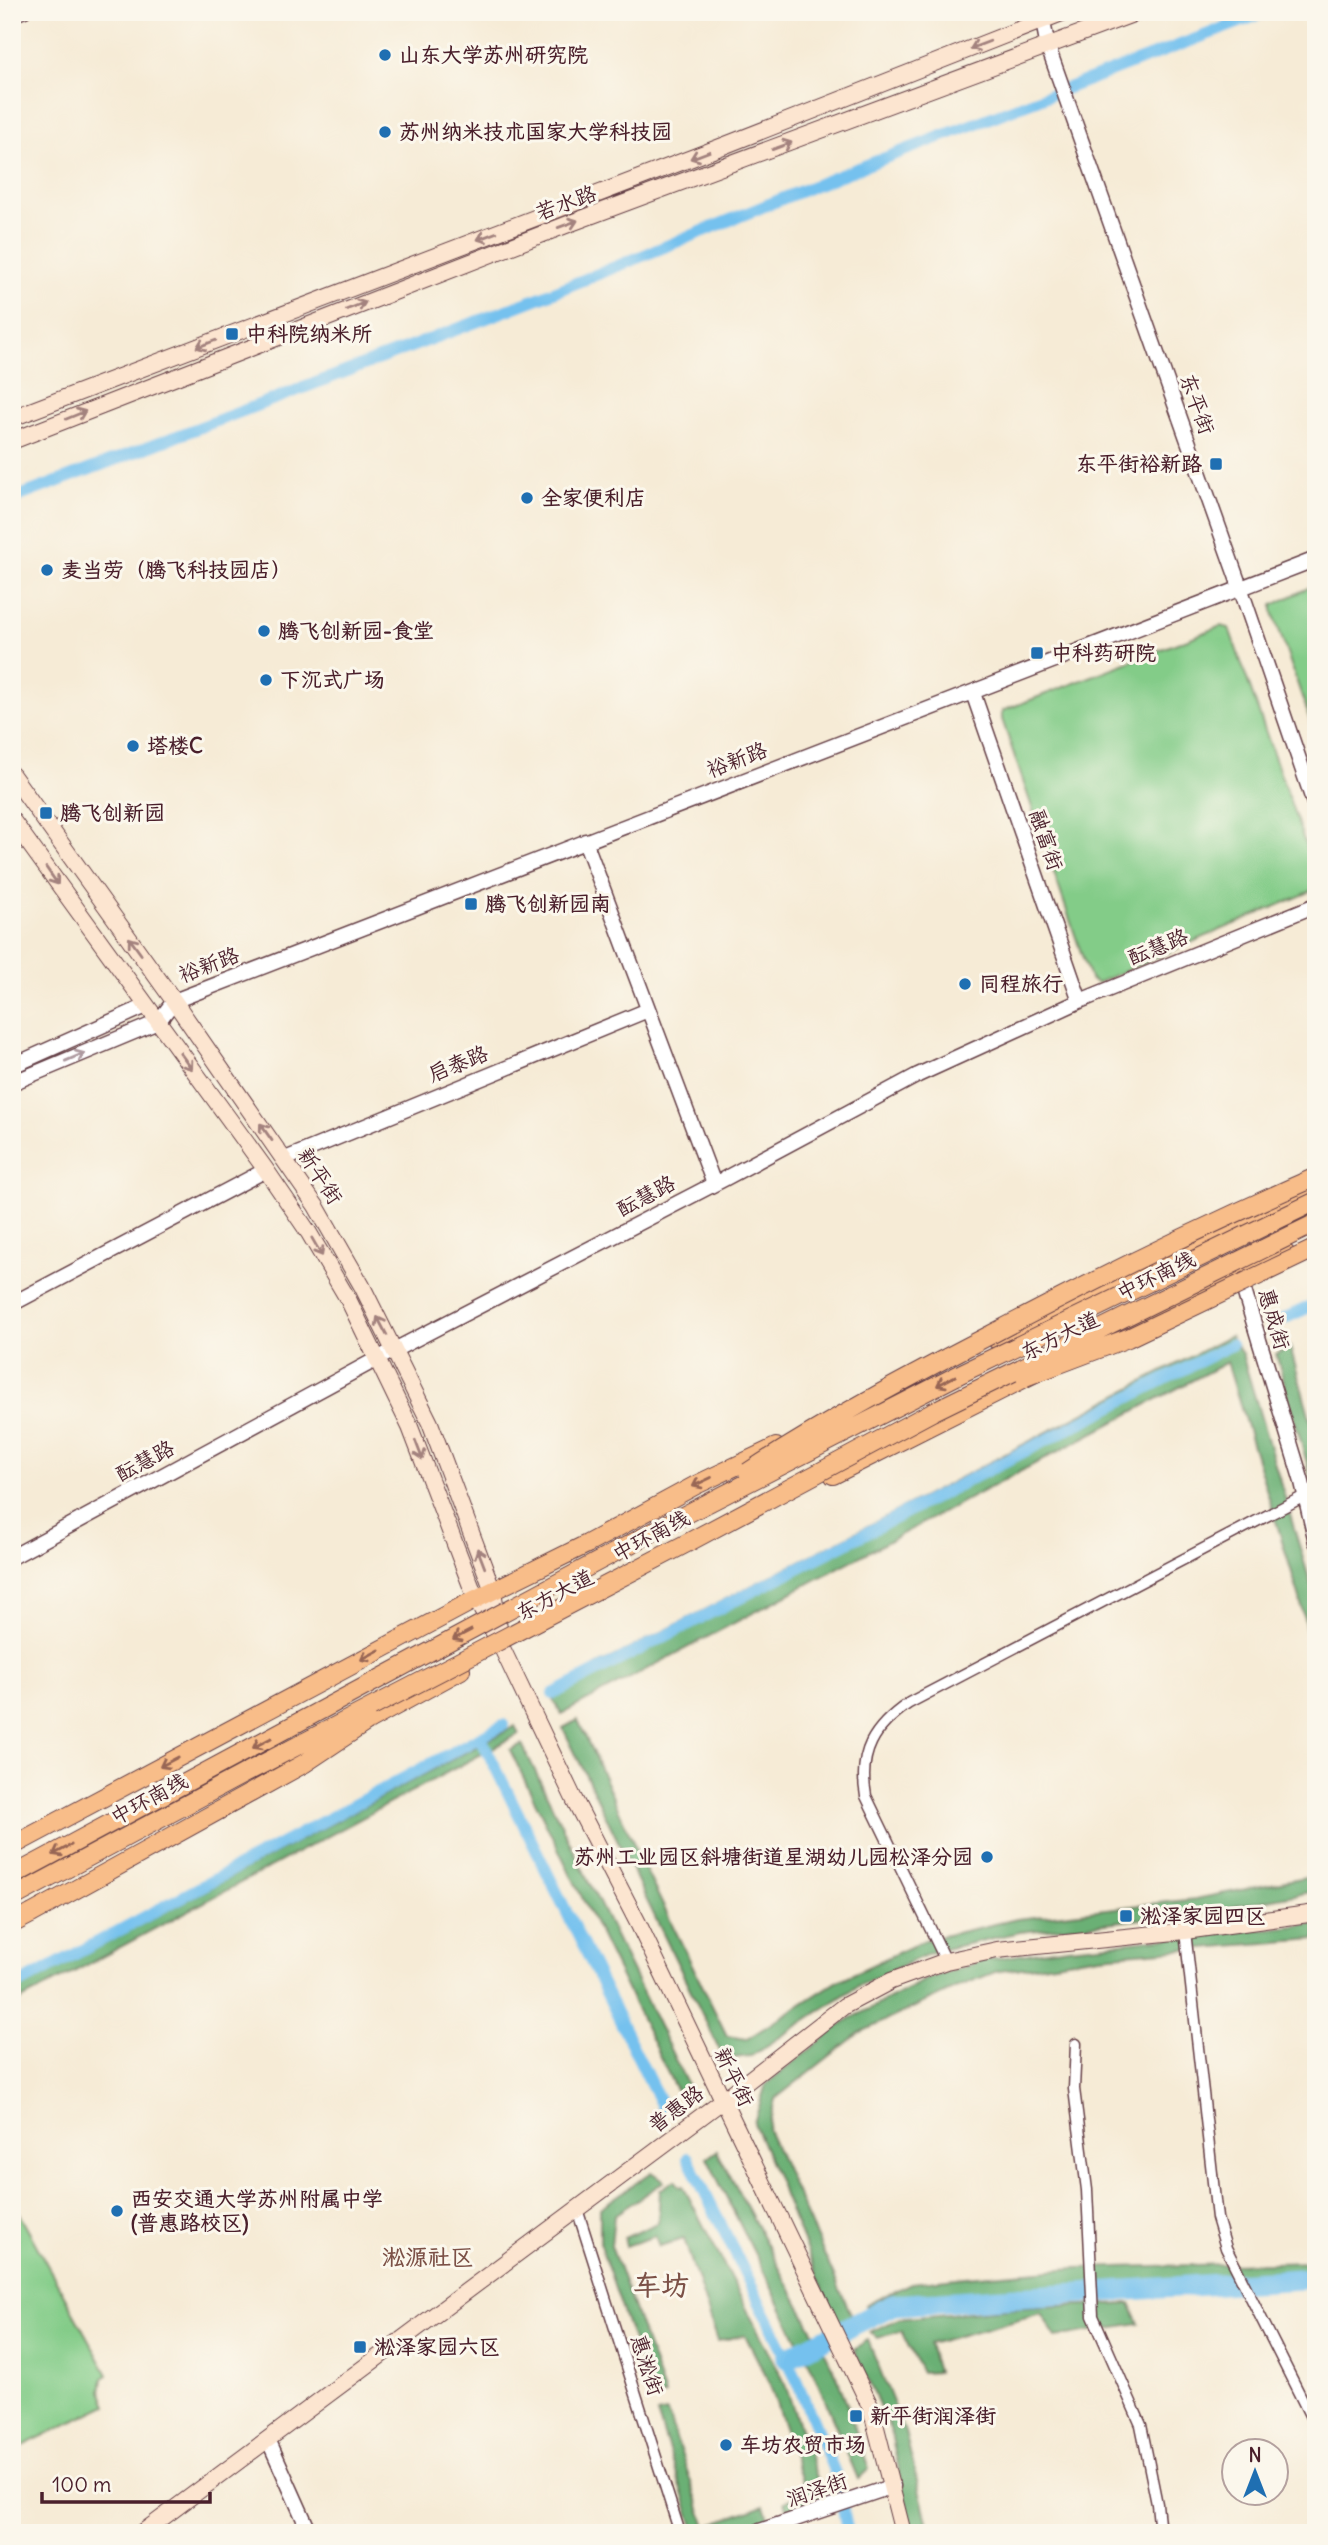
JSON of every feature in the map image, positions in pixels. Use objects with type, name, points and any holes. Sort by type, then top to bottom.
[{"type":"main road","name":"若水路","points":[[12,418],[723,146],[1042,16],[1064,12]]},
{"type":"main road","name":"若水路","points":[[12,441],[571,223],[1138,12]]},
{"type":"main road","name":"新平街","points":[[12,775],[174,1001],[316,1206],[395,1351],[430,1423],[494,1591],[502,1648]]},
{"type":"main road","name":"新平街","points":[[12,820],[266,1170],[309,1233],[349,1301],[410,1427],[476,1599],[639,1925],[871,2408],[904,2533]]},
{"type":"main road","name":"裕新路","points":[[146,1006],[174,1001]]},
{"type":"main road","points":[[677,1519],[813,1430],[970,1345],[1228,1216],[1316,1177]]},
{"type":"main road","name":"东方大道","points":[[12,1846],[696,1485],[1223,1230],[1316,1188]]},
{"type":"main road","name":"中环南线","points":[[12,1876],[677,1519],[964,1372],[1316,1201]]},
{"type":"main road","name":"中环南线","points":[[12,1898],[932,1412],[1316,1223]]},
{"type":"main road","name":"东方大道","points":[[12,1914],[502,1648],[914,1432],[1316,1240]]},
{"type":"main road","points":[[932,1412],[1128,1338],[1316,1248]]},
{"type":"main road","points":[[12,1924],[305,1763],[436,1676]]},
{"type":"main road","name":"普惠路","points":[[142,2533],[722,2101],[845,2006],[891,1981],[946,1962],[997,1950],[1185,1931],[1316,1913]]},
{"type":"street","points":[[12,17],[25,12]]},
{"type":"street","name":"东平街","points":[[1042,16],[1048,47],[1316,809]]},
{"type":"street","name":"裕新路","points":[[158,1023],[174,1001],[1316,559]]},
{"type":"street","name":"融富街","points":[[973,693],[1080,1001]]},
{"type":"street","points":[[585,841],[714,1184]]},
{"type":"street","name":"酝慧路","points":[[12,1557],[377,1359],[918,1075],[1080,1001],[1316,905]]},
{"type":"street","name":"裕新路","points":[[12,1066],[146,1006]]},
{"type":"street","name":"启泰路","points":[[285,1159],[648,1010]]},
{"type":"street","points":[[12,1083],[158,1023]]},
{"type":"street","points":[[12,1304],[266,1170]]},
{"type":"street","name":"惠成街","points":[[1223,1230],[1310,1493],[1316,1542]]},
{"type":"street","points":[[946,1962],[866,1796],[863,1769],[877,1730],[909,1703],[1310,1493]]},
{"type":"street","points":[[1185,1931],[1217,2218],[1226,2248],[1316,2427]]},
{"type":"street","points":[[1076,2044],[1074,2090],[1087,2190],[1093,2316],[1141,2425],[1160,2533]]},
{"type":"street","name":"惠淞街","points":[[577,2209],[680,2533]]},
{"type":"street","points":[[268,2439],[310,2533]]},
{"type":"street","name":"润泽街","points":[[754,2533],[893,2486]]},
{"type":"green space","points":[[1316,584],[1316,738],[1273,612],[1273,605]]},
{"type":"green space","points":[[1221,626],[1229,628],[1316,875],[1314,890],[1097,983],[1090,979],[1002,719],[1002,711]]},
{"type":"green space","points":[[1230,1336],[1242,1354],[1314,1595],[1316,1678],[1300,1599],[1227,1362],[562,1714],[551,1697],[596,1666]]},
{"type":"green space","points":[[1290,1347],[1316,1439],[1316,1495],[1276,1354]]},
{"type":"green space","points":[[578,1720],[648,1875],[727,2036],[747,2039],[836,1982],[925,1940],[1017,1919],[1195,1899],[1316,1875],[1316,1891],[1199,1913],[1020,1932],[932,1952],[858,1986],[751,2056],[724,2059],[563,1728]]},
{"type":"green space","points":[[515,1726],[519,1734],[12,2005],[12,1993]]},
{"type":"green space","points":[[522,1744],[688,2086],[679,2096],[510,1750]]},
{"type":"green space","points":[[1316,1924],[1316,1939],[1100,1956],[995,1972],[859,2033],[775,2099],[768,2130],[856,2325],[844,2331],[824,2292],[754,2123],[766,2084],[846,2021],[925,1980],[985,1960],[1068,1948]]},
{"type":"green space","points":[[717,2151],[837,2376],[869,2469],[858,2479],[812,2369],[707,2158]]},
{"type":"green space","points":[[652,2172],[665,2181],[614,2215],[611,2246],[665,2395],[653,2399],[600,2245],[600,2208]]},
{"type":"green space","points":[[675,2180],[680,2187],[683,2186],[783,2379],[824,2498],[788,2514],[784,2502],[806,2493],[769,2382],[745,2335],[718,2341],[684,2239],[659,2246],[655,2236],[626,2246],[624,2238],[658,2223],[660,2190]]},
{"type":"green space","points":[[12,2201],[108,2375],[103,2378],[101,2391],[107,2405],[12,2451]]},
{"type":"green space","points":[[1316,2262],[1316,2275],[906,2303],[874,2317],[866,2305],[911,2283],[966,2277],[1075,2268]]},
{"type":"green space","points":[[1130,2303],[1139,2323],[1056,2337],[1041,2313],[929,2344],[937,2372],[922,2373],[901,2331],[878,2338],[870,2332],[898,2319],[1013,2308]]},
{"type":"green space","points":[[868,2340],[905,2432],[930,2533],[913,2533],[890,2429],[854,2349]]},
{"type":"green space","points":[[667,2412],[706,2526],[764,2505],[769,2520],[726,2533],[696,2533],[657,2414]]},
{"type":"waterway","points":[[12,499],[544,296],[838,176],[1266,12]]},
{"type":"waterway","points":[[1283,1319],[1316,1304]]},
{"type":"waterway","points":[[553,1694],[1231,1345]]},
{"type":"waterway","points":[[12,1988],[503,1725]]},
{"type":"waterway","points":[[481,1738],[663,2108]]},
{"type":"waterway","points":[[688,2158],[787,2358],[835,2473],[848,2533]]},
{"type":"waterway","points":[[787,2358],[893,2305],[1316,2278]]},
{"type":"place","name":"山东大学苏州研究院","points":[[385,55]]},
{"type":"place","name":"苏州纳米技术国家大学科技园","points":[[385,132]]},
{"type":"place","name":"中科院纳米所","points":[[232,334]]},
{"type":"place","name":"东平街裕新路","points":[[1216,464]]},
{"type":"place","name":"全家便利店","points":[[527,498]]},
{"type":"place","name":"麦当劳（腾飞科技园店）","points":[[47,570]]},
{"type":"place","name":"腾飞创新园-食堂","points":[[264,631]]},
{"type":"place","name":"中科药研院","points":[[1037,653]]},
{"type":"place","name":"下沉式广场","points":[[266,680]]},
{"type":"place","name":"塔楼C","points":[[133,746]]},
{"type":"place","name":"腾飞创新园","points":[[46,813]]},
{"type":"place","name":"腾飞创新园南","points":[[471,904]]},
{"type":"place","name":"同程旅行","points":[[965,984]]},
{"type":"place","name":"苏州工业园区斜塘街道星湖幼儿园松泽分园","points":[[987,1857]]},
{"type":"place","name":"淞泽家园四区","points":[[1126,1916]]},
{"type":"place","name":"西安交通大学苏州附属中学 (普惠路校区)","points":[[117,2211]]},
{"type":"place","name":"淞泽家园六区","points":[[360,2347]]},
{"type":"place","name":"新平街润泽街","points":[[856,2416]]},
{"type":"place","name":"车坊农贸市场","points":[[726,2445]]},
{"type":"district","name":"淞源社区","points":[[428,2257]]},
{"type":"district","name":"车坊","points":[[661,2285]]}]
